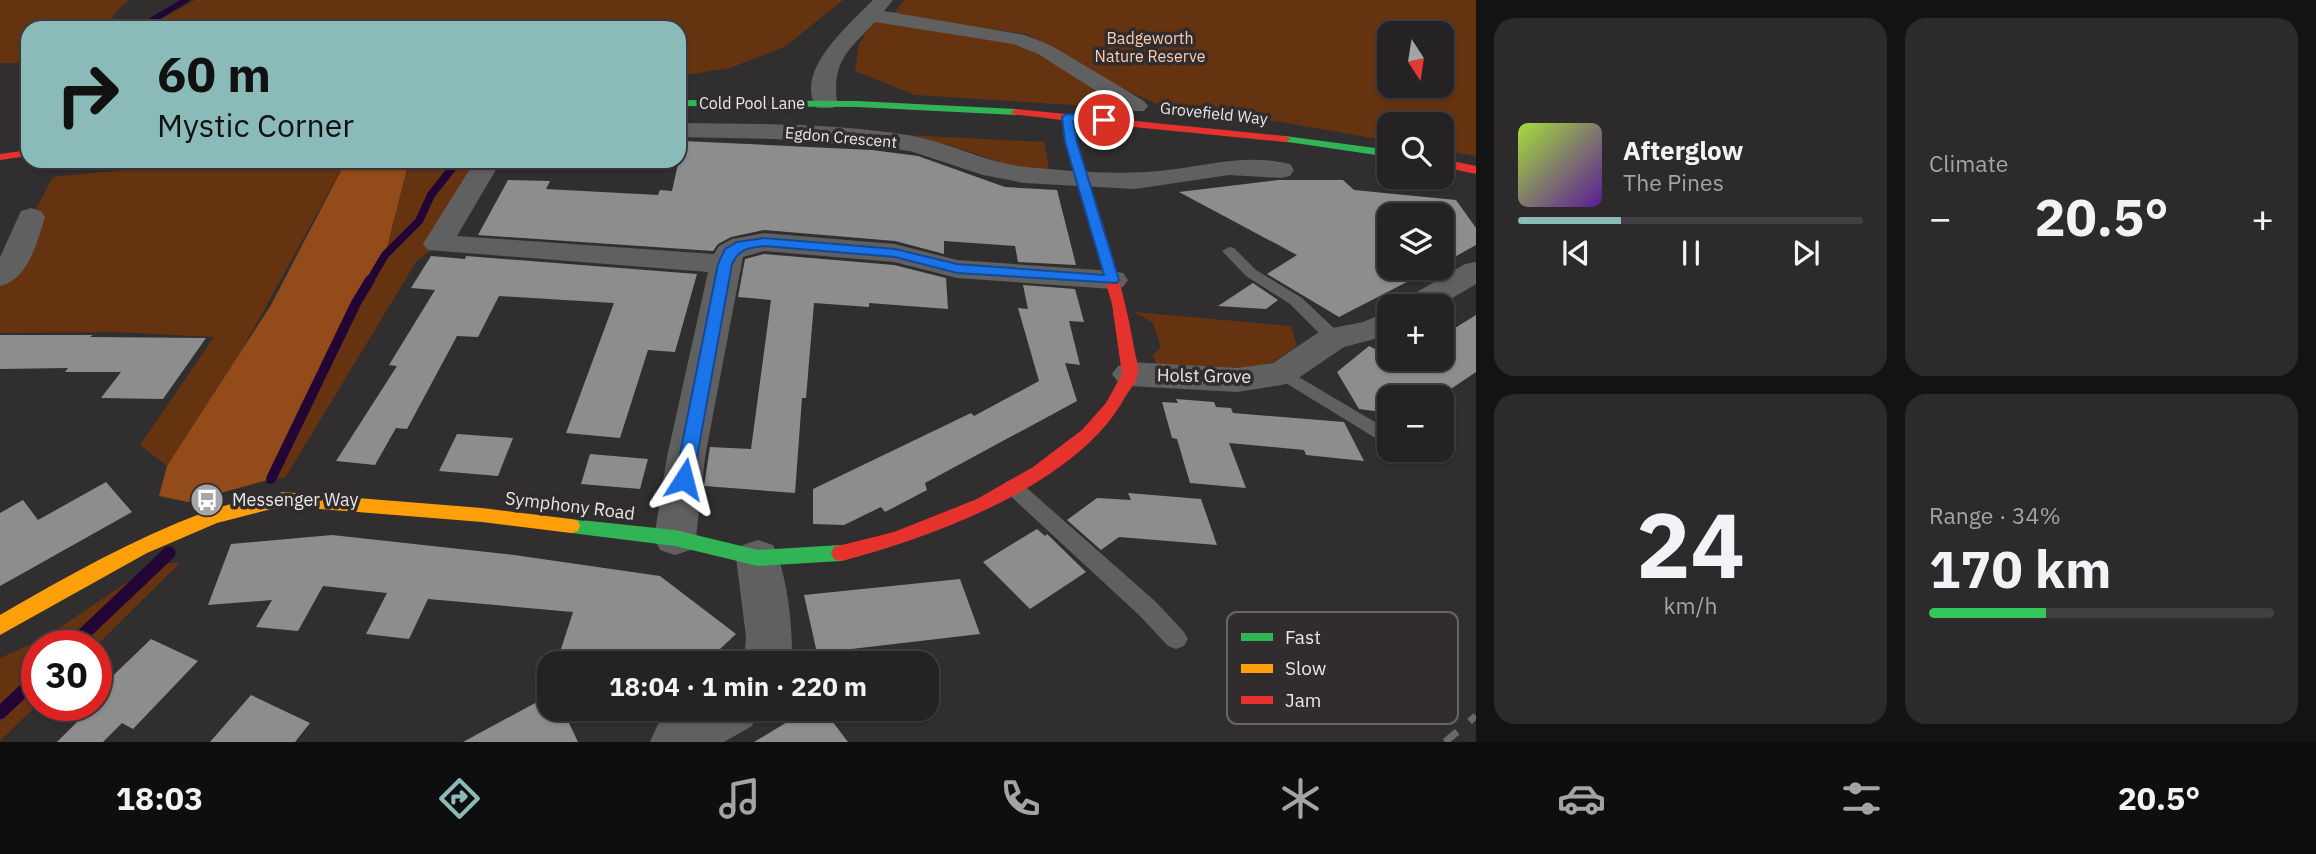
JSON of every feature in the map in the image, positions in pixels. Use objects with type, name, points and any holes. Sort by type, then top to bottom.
[{"type":"street","name":"Cold Pool Lane","points":[[686,103],[825,103],[823,81],[831,57],[877,8]]},
{"type":"street","points":[[877,8],[1018,39],[1045,50],[1136,106]]},
{"type":"street","name":"Grovefield Way","points":[[825,103],[1067,117],[1276,137],[1377,152]]},
{"type":"street","points":[[1067,117],[1071,142],[1112,280],[1124,331],[1130,374]]},
{"type":"street","name":"Egdon Crescent","points":[[686,130],[774,132],[885,140],[914,144],[1007,173],[1149,180],[1229,167],[1281,170]]},
{"type":"street","points":[[0,157],[21,154]]},
{"type":"street","points":[[1454,165],[1476,170]]},
{"type":"street","points":[[484,168],[438,244],[725,264]]},
{"type":"street","points":[[0,277],[18,255],[31,217]]},
{"type":"street","points":[[675,538],[686,457],[725,264],[730,252],[742,245],[764,242],[895,253],[957,269],[1112,280]]},
{"type":"street","points":[[1437,294],[1476,271]]},
{"type":"street","name":"Holst Grove","points":[[1130,374],[1237,380],[1282,373],[1334,338],[1377,328]]},
{"type":"street","name":"Symphony Road","points":[[0,626],[91,572],[140,547],[213,517],[283,499],[482,515],[675,538],[758,558],[852,552],[939,523],[1013,487],[1065,453],[1088,434],[1112,407],[1130,374]]},
{"type":"street","points":[[758,558],[769,637],[768,651]]},
{"type":"street","points":[[676,742],[713,721]]},
{"type":"lane","points":[[1229,251],[1251,272],[1296,301],[1334,338]]},
{"type":"lane","points":[[1282,373],[1377,432]]},
{"type":"lane","points":[[1013,487],[1148,609],[1176,639]]},
{"type":"green space","points":[[0,0],[130,0],[109,21],[21,21],[21,63],[0,63]]},
{"type":"green space","points":[[195,0],[843,0],[786,46],[730,68],[686,75],[686,21],[158,21]]},
{"type":"green space","name":"Badgeworth Nature Reserve","points":[[904,0],[1476,0],[1476,156],[1454,152],[1454,112],[1377,112],[1377,139],[1268,120],[1177,113],[1119,87],[1027,34],[892,16]]},
{"type":"green space","points":[[877,18],[991,36],[1031,51],[1082,79],[1115,98],[1120,108],[915,95],[855,71],[859,43]]},
{"type":"green space","points":[[906,135],[1044,142],[1049,169],[1039,171],[1000,166],[998,161],[949,145],[907,138]]},
{"type":"green space","points":[[142,168],[342,168],[222,386],[167,466],[140,445],[214,337],[113,332],[0,333],[0,277],[53,177]]},
{"type":"green space","points":[[407,168],[484,168],[438,244],[416,262],[285,478],[271,479],[350,316],[385,255]]},
{"type":"green space","points":[[1134,312],[1291,326],[1297,346],[1273,362],[1248,369],[1157,367],[1153,355],[1161,347],[1153,323]]},
{"type":"green space","points":[[156,563],[180,563],[112,630],[56,630]]},
{"type":"green space","points":[[21,648],[21,721],[0,741],[0,658]]},
{"type":"shaded area","points":[[342,168],[407,168],[385,255],[356,303],[271,479],[188,502],[159,496],[167,466],[271,305]]},
{"type":"building","points":[[686,141],[872,150],[918,156],[1005,187],[1057,190],[1076,265],[1018,262],[1015,246],[944,241],[944,254],[895,241],[764,230],[731,237],[718,244],[713,251],[478,235],[508,180],[550,181],[546,189],[658,195],[660,190],[672,191],[677,168],[686,168]]},
{"type":"building","points":[[1278,180],[1343,180],[1354,190],[1456,200],[1476,228],[1476,245],[1454,257],[1454,203],[1377,203],[1377,280],[1411,280],[1384,294],[1377,294],[1377,297],[1339,317],[1267,274],[1297,255],[1179,192]]},
{"type":"building","points":[[764,254],[894,265],[946,278],[948,309],[869,303],[869,307],[814,303],[806,398],[802,398],[795,493],[704,486],[710,447],[751,449],[771,300],[738,297],[745,259]]},
{"type":"building","points":[[431,256],[465,259],[466,256],[697,274],[675,352],[648,350],[620,438],[566,433],[614,303],[499,296],[478,337],[457,336],[407,429],[396,428],[375,465],[336,461],[397,366],[389,365],[435,290],[411,288]]},
{"type":"building","points":[[1253,283],[1278,300],[1266,309],[1218,306]]},
{"type":"building","points":[[1023,285],[1075,289],[1084,322],[1069,321],[1080,365],[1065,363],[1077,401],[925,483],[927,490],[885,512],[881,507],[844,525],[813,524],[813,489],[971,413],[974,416],[1039,381],[1018,308],[1028,309]]},
{"type":"building","points":[[1476,315],[1476,372],[1454,387],[1377,385],[1377,411],[1359,409],[1337,372],[1369,346],[1377,350],[1377,371],[1454,371],[1454,329]]},
{"type":"building","points":[[0,335],[206,338],[163,399],[101,398],[121,372],[65,372],[68,368],[0,369]]},
{"type":"building","points":[[1176,399],[1214,402],[1216,407],[1231,408],[1233,413],[1344,422],[1364,461],[1306,455],[1304,450],[1229,443],[1246,488],[1190,483],[1177,439],[1172,438],[1162,402],[1178,403]]},
{"type":"building","points":[[457,434],[513,438],[498,476],[439,471]]},
{"type":"building","points":[[590,454],[648,459],[640,489],[581,484]]},
{"type":"building","points":[[106,482],[132,512],[0,586],[0,513],[23,500],[38,520]]},
{"type":"building","points":[[1128,493],[1201,499],[1217,545],[1119,537],[1101,550],[1067,520],[1097,498],[1131,500]]},
{"type":"building","points":[[1037,529],[1045,536],[1047,534],[1086,572],[1030,609],[983,562]]},
{"type":"building","points":[[332,535],[514,555],[660,576],[736,634],[718,651],[560,651],[573,612],[428,599],[409,639],[366,634],[387,593],[323,586],[298,631],[256,627],[272,600],[208,605],[231,544]]},
{"type":"building","points":[[960,579],[980,634],[817,651],[804,595]]},
{"type":"building","points":[[151,639],[198,661],[133,729],[122,723],[103,742],[57,742],[78,721],[112,721],[112,677]]},
{"type":"building","points":[[251,695],[310,723],[295,742],[210,742]]},
{"type":"building","points":[[537,702],[537,721],[573,721],[569,723],[578,742],[463,742]]},
{"type":"building","points":[[789,721],[832,721],[848,742],[754,742]]},
{"type":"waterway","points":[[151,21],[186,0]]},
{"type":"waterway","points":[[369,282],[385,255],[419,221],[431,195],[452,168]]},
{"type":"waterway","points":[[271,479],[356,303],[370,280]]},
{"type":"waterway","points":[[88,630],[169,553]]},
{"type":"waterway","points":[[0,713],[21,693]]},
{"type":"railway","points":[[1445,742],[1476,716]]},
{"type":"traffic: fast","points":[[686,103],[857,104],[1016,112]]},
{"type":"traffic: fast","points":[[1285,139],[1377,152]]},
{"type":"traffic: fast","points":[[571,526],[675,538],[758,558],[841,553]]},
{"type":"traffic: slow","points":[[0,626],[91,572],[140,547],[213,517],[283,499],[482,515],[571,526]]},
{"type":"traffic: jam","points":[[1016,112],[1285,139]]},
{"type":"traffic: jam","points":[[841,553],[897,539],[983,504],[1039,472],[1088,434],[1112,407],[1130,374],[1119,304],[1071,142],[1067,117]]},
{"type":"traffic: jam","points":[[0,157],[21,154]]},
{"type":"traffic: jam","points":[[1454,165],[1476,170]]},
{"type":"place","name":"Messenger Way","points":[[207,500]]},
{"type":"route","points":[[684,479],[686,457],[725,264],[730,252],[742,245],[764,242],[895,253],[957,269],[1112,280],[1071,142],[1067,117],[1104,120]]}]
